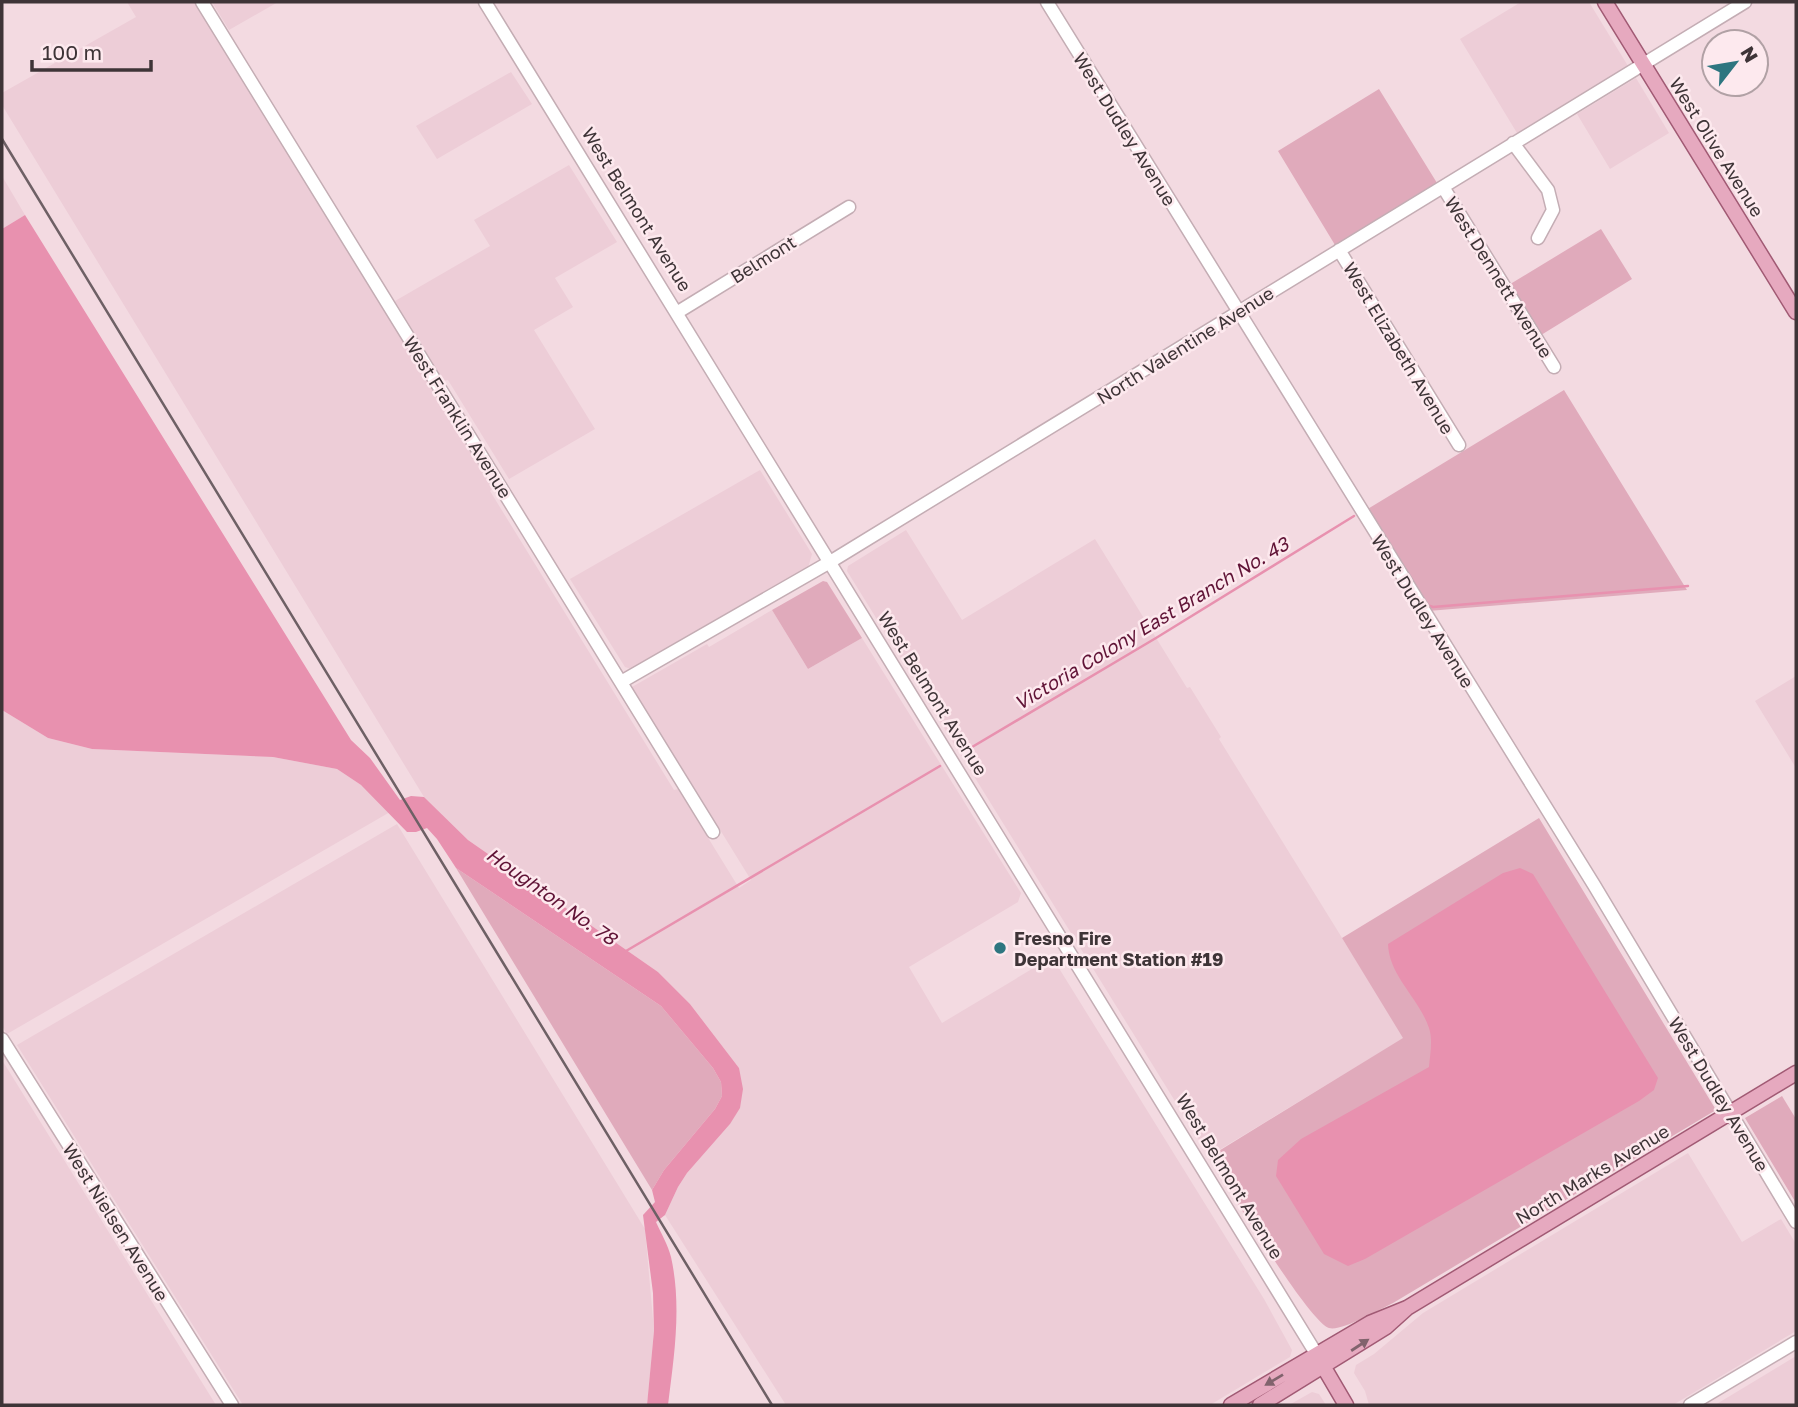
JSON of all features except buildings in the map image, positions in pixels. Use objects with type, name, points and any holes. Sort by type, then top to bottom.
[{"type":"main road","name":"West Olive Avenue","points":[[1605,2],[1796,312]]},
{"type":"main road","name":"North Marks Avenue","points":[[1260,1405],[1370,1323],[1407,1308],[1796,1073]]},
{"type":"main road","name":"North Marks Avenue","points":[[1231,1405],[1320,1361]]},
{"type":"main road","name":"West Belmont Avenue","points":[[1320,1361],[1346,1405]]},
{"type":"street","name":"West Franklin Avenue","points":[[202,2],[713,832]]},
{"type":"street","name":"West Belmont Avenue","points":[[485,2],[678,312],[1320,1361]]},
{"type":"street","name":"West Dudley Avenue","points":[[1046,2],[1594,885],[1796,1222]]},
{"type":"street","name":"North Valentine Avenue","points":[[621,682],[830,562],[1745,2]]},
{"type":"street","points":[[1513,143],[1548,190],[1553,210],[1538,237]]},
{"type":"street","name":"West Dennett Avenue","points":[[1443,187],[1554,367]]},
{"type":"street","name":"Belmont","points":[[678,312],[849,207]]},
{"type":"street","name":"West Elizabeth Avenue","points":[[1339,250],[1459,445]]},
{"type":"street","name":"West Nielsen Avenue","points":[[3,1042],[232,1405]]},
{"type":"street","points":[[1690,1405],[1796,1342]]},
{"type":"shaded area","points":[[127,2],[195,2],[493,488],[490,491],[674,790],[678,789],[739,888],[751,880],[632,687],[772,610],[808,669],[862,638],[1021,893],[1018,902],[909,967],[942,1023],[1052,957],[1264,1299],[1292,1350],[1290,1357],[1210,1405],[786,1405],[665,1215],[687,1173],[730,1124],[739,1068],[690,1004],[658,972],[468,840],[424,797],[2,105],[2,93],[136,17]]},
{"type":"shaded area","points":[[212,2],[278,2],[229,30]]},
{"type":"shaded area","points":[[1521,2],[1589,2],[1628,66],[1517,133],[1460,39]]},
{"type":"shaded area","points":[[511,72],[532,104],[437,159],[416,126]]},
{"type":"shaded area","points":[[1636,78],[1669,133],[1610,169],[1577,114]]},
{"type":"shaded area","points":[[1379,89],[1437,183],[1335,245],[1278,151]]},
{"type":"shaded area","points":[[569,165],[617,242],[555,278],[573,307],[534,330],[595,429],[509,479],[395,301],[490,246],[474,220]]},
{"type":"shaded area","points":[[2,176],[25,215],[2,229]]},
{"type":"shaded area","points":[[25,215],[351,740],[370,758],[400,800],[411,796],[424,797],[468,840],[658,972],[690,1004],[739,1068],[743,1089],[740,1108],[730,1124],[687,1173],[665,1215],[656,1222],[671,1257],[676,1294],[676,1331],[668,1405],[647,1405],[654,1331],[653,1293],[643,1215],[655,1202],[652,1190],[664,1170],[715,1109],[722,1096],[721,1082],[713,1068],[661,1006],[456,868],[427,828],[407,832],[361,785],[337,769],[273,757],[92,749],[48,738],[2,710],[2,229]]},
{"type":"shaded area","points":[[1601,229],[1632,279],[1533,340],[1502,289]]},
{"type":"shaded area","points":[[1564,390],[1687,590],[1428,611],[1366,510]]},
{"type":"shaded area","points":[[760,470],[812,554],[808,568],[672,648],[631,669],[625,667],[570,579]]},
{"type":"shaded area","points":[[906,530],[962,620],[1095,539],[1187,688],[1190,687],[1221,737],[1219,739],[1404,1038],[1209,1156],[847,571],[848,566]]},
{"type":"shaded area","points":[[823,581],[827,582],[862,638],[808,669],[772,610]]},
{"type":"shaded area","points":[[1796,676],[1796,768],[1755,701]]},
{"type":"shaded area","points":[[2,710],[48,738],[92,749],[273,757],[337,769],[361,785],[390,812],[7,1034],[2,1026]]},
{"type":"shaded area","points":[[1539,818],[1716,1110],[1393,1303],[1342,1327],[1329,1328],[1319,1320],[1286,1278],[1209,1157],[1403,1038],[1342,938]]},
{"type":"shaded area","points":[[397,824],[645,1229],[654,1331],[647,1405],[243,1405],[17,1045]]},
{"type":"shaded area","points":[[456,868],[661,1006],[713,1068],[721,1082],[722,1096],[715,1109],[664,1170],[652,1190]]},
{"type":"shaded area","points":[[1520,868],[1533,874],[1658,1078],[1654,1090],[1365,1259],[1348,1266],[1324,1254],[1276,1176],[1278,1160],[1301,1139],[1429,1067],[1429,1028],[1393,966],[1388,944],[1503,873]]},
{"type":"shaded area","points":[[2,1060],[216,1405],[2,1405]]},
{"type":"shaded area","points":[[1782,1096],[1796,1119],[1796,1203],[1745,1118]]},
{"type":"shaded area","points":[[1688,1153],[1742,1242],[1781,1219],[1796,1244],[1796,1331],[1673,1405],[1369,1405],[1365,1391],[1354,1373],[1356,1365],[1374,1354],[1423,1313]]},
{"type":"shaded area","points":[[1796,1356],[1796,1405],[1715,1405]]},
{"type":"shaded area","points":[[1312,1392],[1319,1394],[1326,1405],[1289,1405]]},
{"type":"waterway","name":"Victoria Colony East Branch No. 43","points":[[962,753],[1354,516]]},
{"type":"waterway","name":"Victoria Colony East Branch No. 43","points":[[1427,605],[1433,607],[1688,586]]},
{"type":"waterway","name":"Victoria Colony East Branch No. 43","points":[[626,951],[940,766]]},
{"type":"railway","points":[[2,139],[772,1405]]},
{"type":"place","name":"Fresno Fire Department Station #19","points":[[1000,948]]},
{"type":"water label","name":"Houghton No. 78","points":[[552,896]]}]
